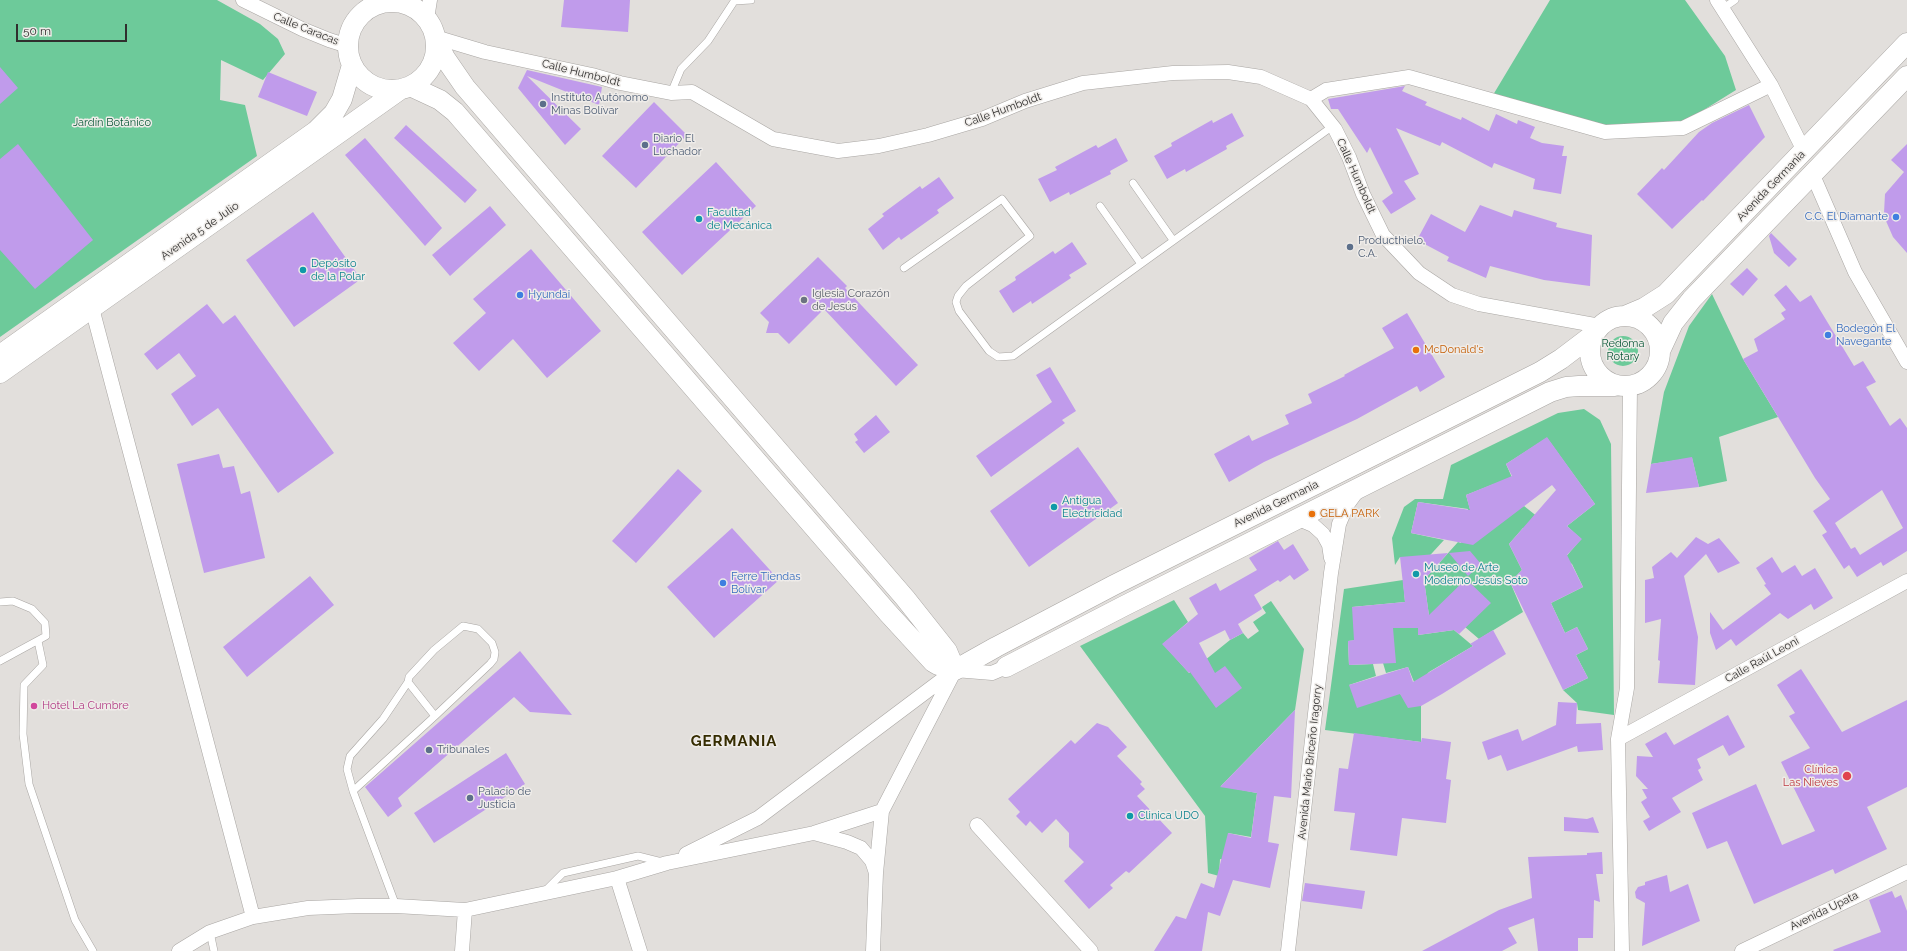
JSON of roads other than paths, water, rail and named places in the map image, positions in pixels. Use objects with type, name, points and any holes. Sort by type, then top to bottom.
[{"type":"street","name":"Calle Caracas","points":[[243,0],[309,32],[350,55]]},
{"type":"street","points":[[406,88],[422,78],[431,66],[435,57],[431,28],[430,0]]},
{"type":"street","points":[[872,951],[876,873],[882,811],[955,670],[947,650],[906,598],[465,88],[445,58],[431,28],[412,7],[398,1],[364,6],[353,26],[350,55],[357,73],[372,86],[391,90],[406,88],[432,95],[455,112],[888,613],[934,662],[938,665],[955,670],[992,673],[1006,667]]},
{"type":"street","points":[[1719,4],[1771,85],[1804,151]]},
{"type":"street","name":"Calle Humboldt","points":[[431,28],[485,52],[671,93],[692,92],[773,139],[838,152],[879,146],[928,135],[982,119],[1025,101],[1083,84],[1173,73],[1228,72],[1261,77],[1311,99],[1333,126],[1349,157],[1363,194],[1383,235],[1419,273],[1452,295],[1479,304],[1597,330]]},
{"type":"street","name":"Avenida Germania","points":[[1625,316],[1644,308],[1666,294],[1907,43]]},
{"type":"street","name":"Avenida 5 de Julio","points":[[0,355],[316,131],[334,113],[342,99],[350,55]]},
{"type":"street","name":"Avenida Germania","points":[[1660,352],[1668,331],[1682,311],[1812,173],[1907,76]]},
{"type":"street","points":[[1311,99],[1326,90],[1408,77],[1605,132],[1683,128],[1771,85]]},
{"type":"street","name":"Avenida 5 de Julio","points":[[0,373],[406,88]]},
{"type":"street","points":[[1812,173],[1855,272],[1907,362]]},
{"type":"street","points":[[92,308],[253,917]]},
{"type":"street","points":[[1625,316],[1642,321],[1650,326],[1656,334],[1660,352],[1655,369],[1650,376],[1642,382],[1623,386],[1600,376],[1590,360],[1589,351],[1597,330],[1612,319],[1625,316]]},
{"type":"street","name":"Avenida Germania","points":[[955,670],[996,646],[1114,585],[1540,372],[1561,359],[1597,330]]},
{"type":"street","points":[[1622,951],[1618,740],[1627,688],[1623,386]]},
{"type":"street","name":"Avenida Germania","points":[[1006,667],[1124,606],[1550,392],[1566,387],[1623,386]]},
{"type":"street","name":"Avenida Mario Briceño Iragorry","points":[[1288,951],[1331,572],[1339,524],[1347,504],[1359,488]]},
{"type":"street","name":"Avenida Mario Briceño Iragorry","points":[[1299,519],[1313,525],[1323,534],[1329,545],[1331,572]]},
{"type":"street","name":"Calle Raúl Leoni","points":[[1618,740],[1907,581]]},
{"type":"street","points":[[667,863],[758,818],[955,670]]},
{"type":"street","points":[[179,951],[210,932],[253,917],[308,908],[396,906],[465,910],[617,878],[667,863],[814,833],[882,811]]},
{"type":"street","points":[[977,825],[1091,951]]},
{"type":"street","points":[[814,833],[847,842],[861,848],[872,861],[876,873]]},
{"type":"street","name":"Avenida Upata","points":[[1742,951],[1907,872]]},
{"type":"street","points":[[617,878],[640,951]]},
{"type":"street","points":[[462,951],[465,910]]},
{"type":"lane","points":[[671,93],[681,69],[708,41],[734,1],[752,0]]},
{"type":"lane","points":[[1719,4],[1734,0]]},
{"type":"lane","points":[[904,268],[1002,199],[1030,236],[966,286],[958,296],[956,302],[959,311],[984,346],[993,355],[1002,358],[1013,356],[1333,126]]},
{"type":"lane","points":[[1132,183],[1173,240]]},
{"type":"lane","points":[[1100,206],[1141,264]]},
{"type":"lane","points":[[0,602],[12,601],[32,609],[46,623],[46,636],[0,661]]},
{"type":"lane","points":[[353,791],[435,716],[494,659],[495,652],[485,635],[478,629],[463,626],[434,650],[409,677],[408,682],[384,719],[350,756],[347,768],[353,791],[396,906]]},
{"type":"lane","points":[[38,641],[44,665],[24,685],[23,734],[29,784],[75,920],[93,951]]},
{"type":"lane","points":[[408,682],[435,716]]},
{"type":"lane","points":[[543,893],[563,873],[638,856],[667,863]]},
{"type":"lane","points":[[210,932],[214,951]]},
{"type":"place","name":"Instituto Autónomo Minas Bolívar","points":[[543,104]]},
{"type":"place","name":"Diario El Luchador","points":[[645,145]]},
{"type":"place","name":"C.C. El Diamante","points":[[1896,217]]},
{"type":"place","name":"Facultad de Mecánica","points":[[699,219]]},
{"type":"place","name":"Producthielo, C.A.","points":[[1350,247]]},
{"type":"place","name":"Depósito de la Polar","points":[[303,270]]},
{"type":"place","name":"Hyundai","points":[[520,295]]},
{"type":"place","name":"Iglesia Corazón de Jesús","points":[[804,300]]},
{"type":"place","name":"Bodegón El Navegante","points":[[1828,335]]},
{"type":"place","name":"McDonald's","points":[[1416,350]]},
{"type":"place","name":"Antigua Electricidad","points":[[1054,507]]},
{"type":"place","name":"GELA PARK","points":[[1312,514]]},
{"type":"place","name":"Museo de Arte Moderno Jesús Soto","points":[[1416,574]]},
{"type":"place","name":"Ferre Tiendas Bolívar","points":[[723,583]]},
{"type":"place","name":"Hotel La Cumbre","points":[[34,706]]},
{"type":"place","name":"Tribunales","points":[[429,750]]},
{"type":"place","name":"Clínica Las Nieves","points":[[1847,776]]},
{"type":"place","name":"Palacio de Justicia","points":[[470,798]]},
{"type":"place","name":"Clinica UDO","points":[[1130,816]]},
{"type":"district","name":"GERMANIA","points":[[734,741]]},
{"type":"park label","name":"Jardín Botánico","points":[[112,123]]},
{"type":"park label","name":"Redoma Rotary","points":[[1623,350]]}]
